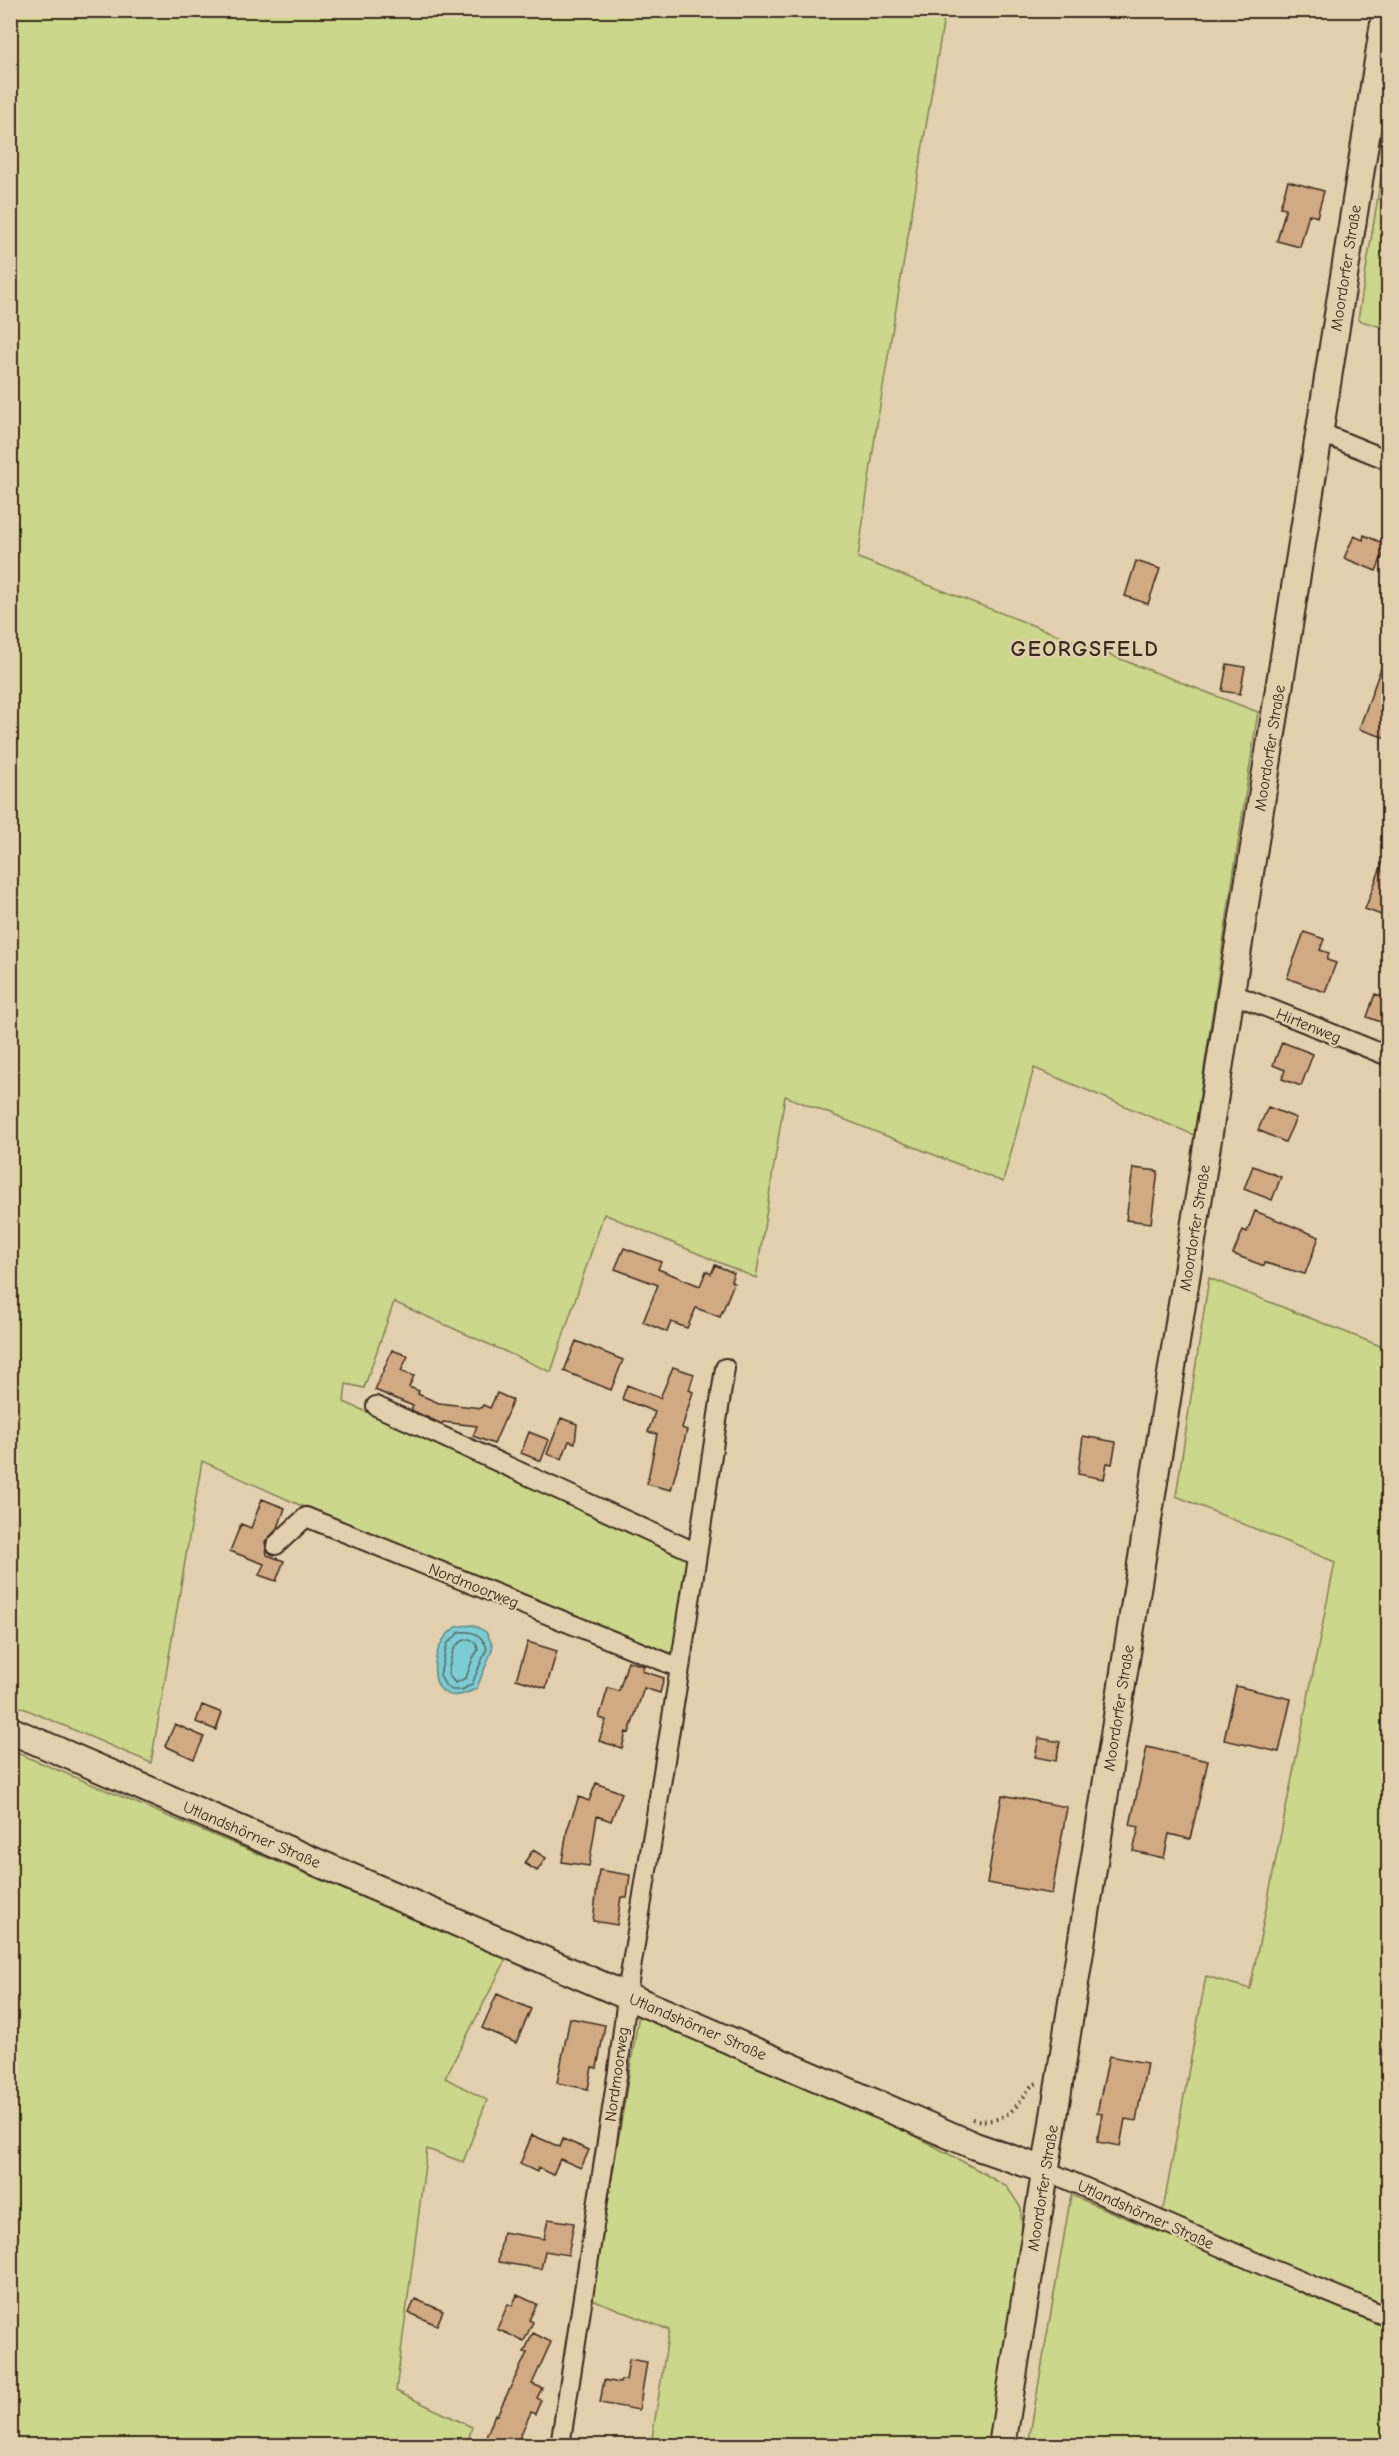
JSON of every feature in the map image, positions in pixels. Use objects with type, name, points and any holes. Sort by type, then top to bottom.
[{"type":"street","name":"Moordorfer Straße","points":[[1002,2445],[1386,10]]},
{"type":"street","points":[[1319,432],[1389,460]]},
{"type":"street","name":"Hirtenweg","points":[[1231,993],[1389,1056]]},
{"type":"street","name":"Nordmoorweg","points":[[560,2445],[618,2070],[627,1995],[681,1668],[696,1553],[725,1368]]},
{"type":"street","points":[[376,1406],[696,1553]]},
{"type":"street","name":"Nordmoorweg","points":[[276,1545],[306,1517],[681,1668]]},
{"type":"street","name":"Utlandshörner Straße","points":[[10,1730],[975,2146],[1045,2170],[1269,2268],[1389,2317]]},
{"type":"green space","points":[[10,11],[945,11],[876,430],[858,558],[1258,712],[1194,1135],[1034,1068],[1003,1182],[785,1096],[756,1278],[604,1214],[551,1372],[394,1302],[364,1388],[346,1384],[344,1402],[686,1553],[687,1569],[676,1661],[313,1511],[202,1461],[151,1763],[11,1703]]},
{"type":"green space","points":[[1388,134],[1388,329],[1358,320]]},
{"type":"green space","points":[[1209,1278],[1388,1349],[1388,2445],[1028,2446],[1071,2195],[1159,2232],[1206,1976],[1250,1989],[1335,1562],[1176,1496]]},
{"type":"green space","points":[[10,1750],[507,1958],[445,2078],[487,2100],[463,2162],[427,2149],[396,2391],[472,2427],[467,2445],[11,2445]]},
{"type":"green space","points":[[639,2014],[910,2133],[1007,2187],[1021,2208],[1022,2232],[990,2445],[651,2445],[669,2330],[592,2299]]},
{"type":"water","points":[[473,1625],[486,1632],[493,1646],[490,1657],[477,1688],[460,1695],[448,1694],[439,1687],[435,1677],[438,1650],[455,1628]]},
{"type":"building","points":[[1288,181],[1324,191],[1317,217],[1309,214],[1300,247],[1277,241],[1286,208],[1280,207]]},
{"type":"building","points":[[1364,535],[1387,545],[1376,571],[1344,558],[1354,536],[1363,540]]},
{"type":"building","points":[[1136,561],[1160,569],[1148,604],[1125,596]]},
{"type":"building","points":[[1386,654],[1389,654],[1389,739],[1359,729]]},
{"type":"building","points":[[1227,664],[1245,667],[1240,694],[1222,691]]},
{"type":"building","points":[[1387,851],[1389,851],[1389,918],[1365,909]]},
{"type":"building","points":[[1304,932],[1324,939],[1320,950],[1329,953],[1327,960],[1336,963],[1325,992],[1287,978]]},
{"type":"building","points":[[1375,994],[1389,999],[1389,1025],[1367,1017]]},
{"type":"building","points":[[1282,1042],[1313,1054],[1301,1086],[1282,1079],[1285,1070],[1273,1065]]},
{"type":"building","points":[[1268,1107],[1296,1118],[1285,1142],[1258,1130]]},
{"type":"building","points":[[1253,1166],[1281,1177],[1272,1200],[1244,1189]]},
{"type":"building","points":[[1133,1168],[1158,1171],[1151,1223],[1126,1220]]},
{"type":"building","points":[[1255,1211],[1319,1237],[1305,1274],[1265,1263],[1264,1266],[1233,1254],[1243,1230],[1247,1232]]},
{"type":"building","points":[[624,1248],[661,1262],[658,1269],[700,1286],[706,1271],[711,1274],[715,1265],[734,1273],[731,1281],[734,1283],[720,1317],[696,1308],[687,1328],[671,1322],[667,1332],[643,1322],[658,1285],[615,1269]]},
{"type":"building","points":[[576,1341],[623,1360],[611,1390],[564,1371]]},
{"type":"building","points":[[392,1350],[408,1356],[401,1371],[414,1376],[409,1387],[419,1391],[418,1394],[439,1403],[481,1408],[483,1405],[490,1408],[497,1393],[513,1400],[494,1444],[473,1436],[477,1426],[443,1422],[442,1424],[411,1410],[413,1406],[375,1390]]},
{"type":"building","points":[[673,1367],[694,1374],[689,1390],[693,1392],[682,1428],[687,1430],[671,1490],[647,1484],[657,1434],[648,1432],[655,1412],[622,1399],[627,1385],[660,1398]]},
{"type":"building","points":[[561,1418],[577,1424],[575,1443],[569,1441],[562,1459],[547,1454]]},
{"type":"building","points":[[529,1432],[549,1440],[541,1461],[521,1453]]},
{"type":"building","points":[[1083,1436],[1116,1442],[1112,1464],[1107,1463],[1104,1479],[1078,1474]]},
{"type":"building","points":[[262,1499],[285,1508],[278,1528],[265,1542],[267,1555],[284,1561],[276,1581],[259,1575],[264,1564],[230,1551],[241,1524],[251,1528]]},
{"type":"building","points":[[528,1642],[557,1651],[546,1688],[516,1679]]},
{"type":"building","points":[[628,1661],[644,1666],[642,1671],[664,1678],[660,1693],[644,1688],[622,1748],[599,1741],[606,1720],[599,1718],[608,1688],[619,1691]]},
{"type":"building","points":[[1236,1686],[1291,1699],[1279,1752],[1224,1740]]},
{"type":"building","points":[[202,1705],[222,1713],[216,1730],[196,1722]]},
{"type":"building","points":[[175,1724],[204,1737],[194,1759],[165,1746]]},
{"type":"building","points":[[1039,1738],[1060,1742],[1056,1761],[1035,1757]]},
{"type":"building","points":[[1147,1747],[1208,1761],[1190,1839],[1169,1834],[1164,1858],[1133,1851],[1139,1827],[1130,1825]]},
{"type":"building","points":[[596,1783],[622,1793],[611,1821],[597,1816],[589,1866],[562,1862],[567,1830],[579,1797],[589,1801]]},
{"type":"building","points":[[1002,1795],[1067,1807],[1052,1894],[987,1883]]},
{"type":"building","points":[[533,1850],[546,1858],[537,1871],[524,1863]]},
{"type":"building","points":[[599,1870],[630,1875],[627,1898],[621,1897],[617,1925],[593,1921]]},
{"type":"building","points":[[497,1994],[531,2009],[516,2043],[482,2028]]},
{"type":"building","points":[[570,2018],[605,2025],[597,2068],[592,2067],[588,2089],[557,2083]]},
{"type":"building","points":[[1109,2056],[1147,2063],[1136,2121],[1125,2119],[1120,2146],[1097,2142],[1102,2114],[1097,2113]]},
{"type":"building","points":[[532,2135],[560,2147],[563,2139],[589,2150],[581,2168],[560,2159],[553,2175],[538,2168],[537,2172],[520,2164]]},
{"type":"building","points":[[548,2219],[574,2223],[568,2255],[545,2251],[541,2269],[498,2262],[503,2232],[544,2239]]},
{"type":"building","points":[[517,2295],[537,2304],[529,2320],[533,2322],[524,2341],[497,2329],[508,2304],[512,2306]]},
{"type":"building","points":[[415,2299],[443,2311],[437,2325],[409,2313]]},
{"type":"building","points":[[533,2333],[551,2342],[532,2384],[542,2388],[537,2398],[541,2400],[535,2414],[531,2412],[516,2445],[483,2445],[495,2414],[497,2415],[527,2353],[524,2352]]},
{"type":"building","points":[[629,2359],[647,2362],[639,2410],[600,2403],[604,2380],[620,2383],[621,2380],[626,2380]]},
{"type":"district","name":"GEORGSFELD","points":[[1085,648]]}]
